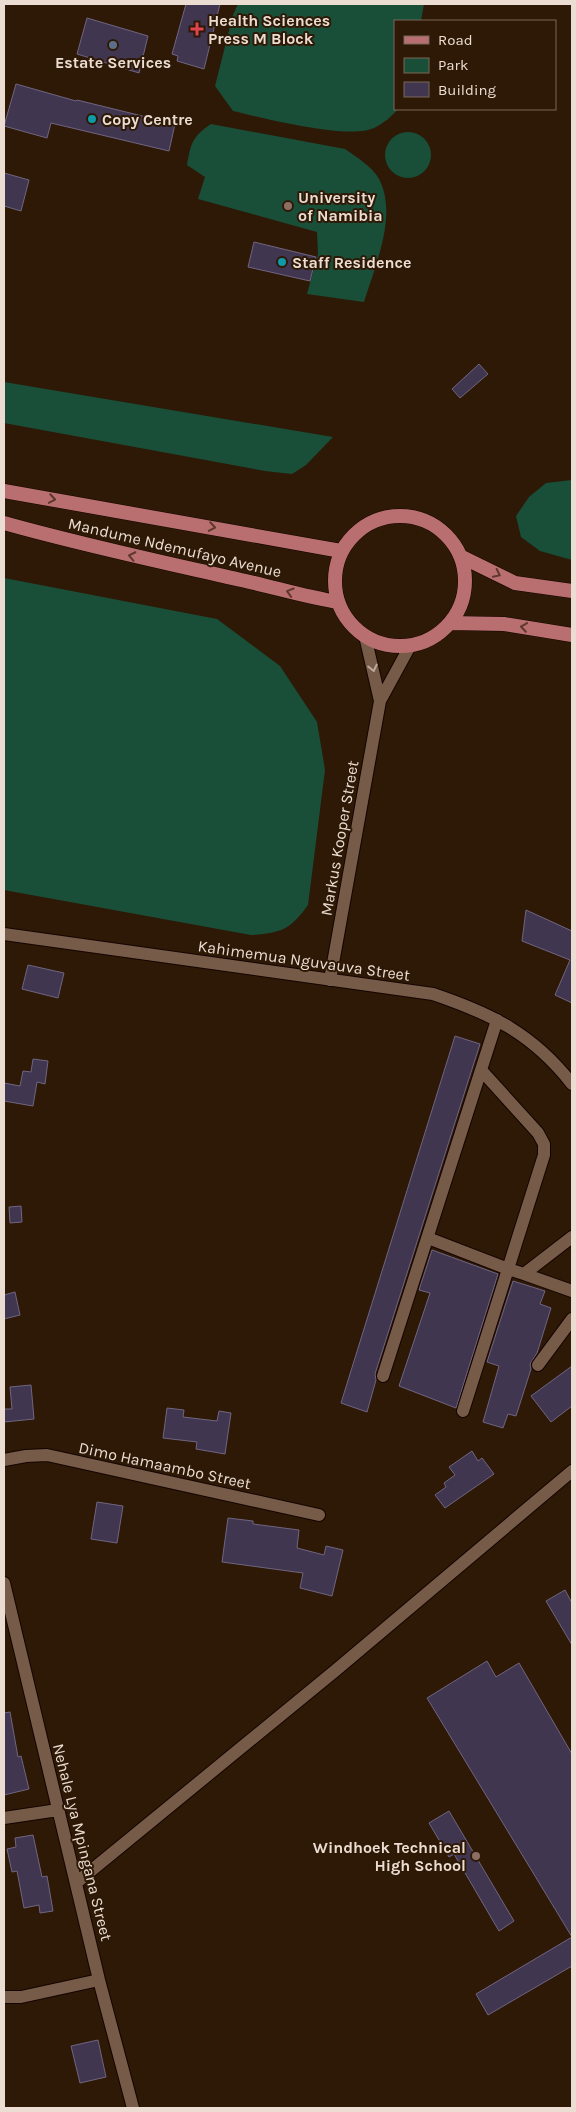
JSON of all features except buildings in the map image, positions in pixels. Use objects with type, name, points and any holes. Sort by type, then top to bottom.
[{"type":"main road","name":"Mandume Ndemufayo Avenue","points":[[4,490],[341,551]]},
{"type":"main road","points":[[412,516],[434,526],[452,542],[460,556],[465,572],[464,594],[460,606],[450,623],[432,638],[410,646],[386,645],[360,633],[345,616],[338,602],[335,574],[341,551],[354,534],[365,525],[380,519],[412,516]]},
{"type":"main road","name":"Mandume Ndemufayo Avenue","points":[[4,523],[87,546],[274,587],[308,598],[338,602]]},
{"type":"main road","points":[[460,556],[515,583],[572,591]]},
{"type":"main road","points":[[450,623],[504,624],[572,635]]},
{"type":"street","points":[[360,633],[380,701]]},
{"type":"street","points":[[380,701],[410,646]]},
{"type":"street","name":"Markus Kooper Street","points":[[330,980],[380,701]]},
{"type":"street","name":"Kahimemua Nguvauva Street","points":[[4,934],[433,994],[468,1006],[497,1020],[532,1042],[558,1067],[572,1084]]},
{"type":"street","points":[[383,1376],[497,1020]]},
{"type":"street","points":[[463,1411],[544,1154],[544,1144],[538,1133],[482,1070]]},
{"type":"street","points":[[524,1274],[572,1237]]},
{"type":"street","points":[[428,1238],[572,1291]]},
{"type":"street","points":[[538,1364],[572,1319]]},
{"type":"street","name":"Dimo Hamaambo Street","points":[[4,1460],[47,1455],[319,1515]]},
{"type":"street","points":[[76,1883],[336,1670],[572,1470]]},
{"type":"street","name":"Nehale Lya Mpingana Street","points":[[4,1583],[99,1980],[133,2108]]},
{"type":"street","points":[[4,1818],[58,1810]]},
{"type":"street","points":[[4,1997],[21,1997],[99,1980]]},
{"type":"green space","points":[[238,4],[424,4],[421,20],[394,20],[394,110],[397,110],[381,124],[362,131],[326,130],[305,127],[233,111],[215,86],[233,15]]},
{"type":"green space","points":[[211,124],[345,149],[372,170],[379,179],[384,193],[386,224],[379,257],[364,302],[307,294],[318,254],[317,232],[198,199],[205,177],[187,165],[193,141]]},
{"type":"green space","points":[[403,132],[413,132],[427,142],[431,155],[427,168],[421,174],[413,178],[403,178],[389,168],[385,160],[385,150],[395,136]]},
{"type":"green space","points":[[4,382],[333,437],[306,465],[292,474],[265,471],[4,423]]},
{"type":"green space","points":[[572,480],[572,560],[540,551],[521,537],[516,516],[529,497],[546,483]]},
{"type":"green space","points":[[4,578],[217,619],[280,666],[317,722],[325,770],[308,905],[296,920],[284,929],[251,935],[4,890]]},
{"type":"place","name":"Health Sciences Press M Block","points":[[197,29]]},
{"type":"place","name":"Estate Services","points":[[113,45]]},
{"type":"place","name":"Copy Centre","points":[[92,119]]},
{"type":"place","name":"University of Namibia","points":[[288,206]]},
{"type":"place","name":"Staff Residence","points":[[282,262]]},
{"type":"place","name":"Windhoek Technical High School","points":[[476,1856]]}]
